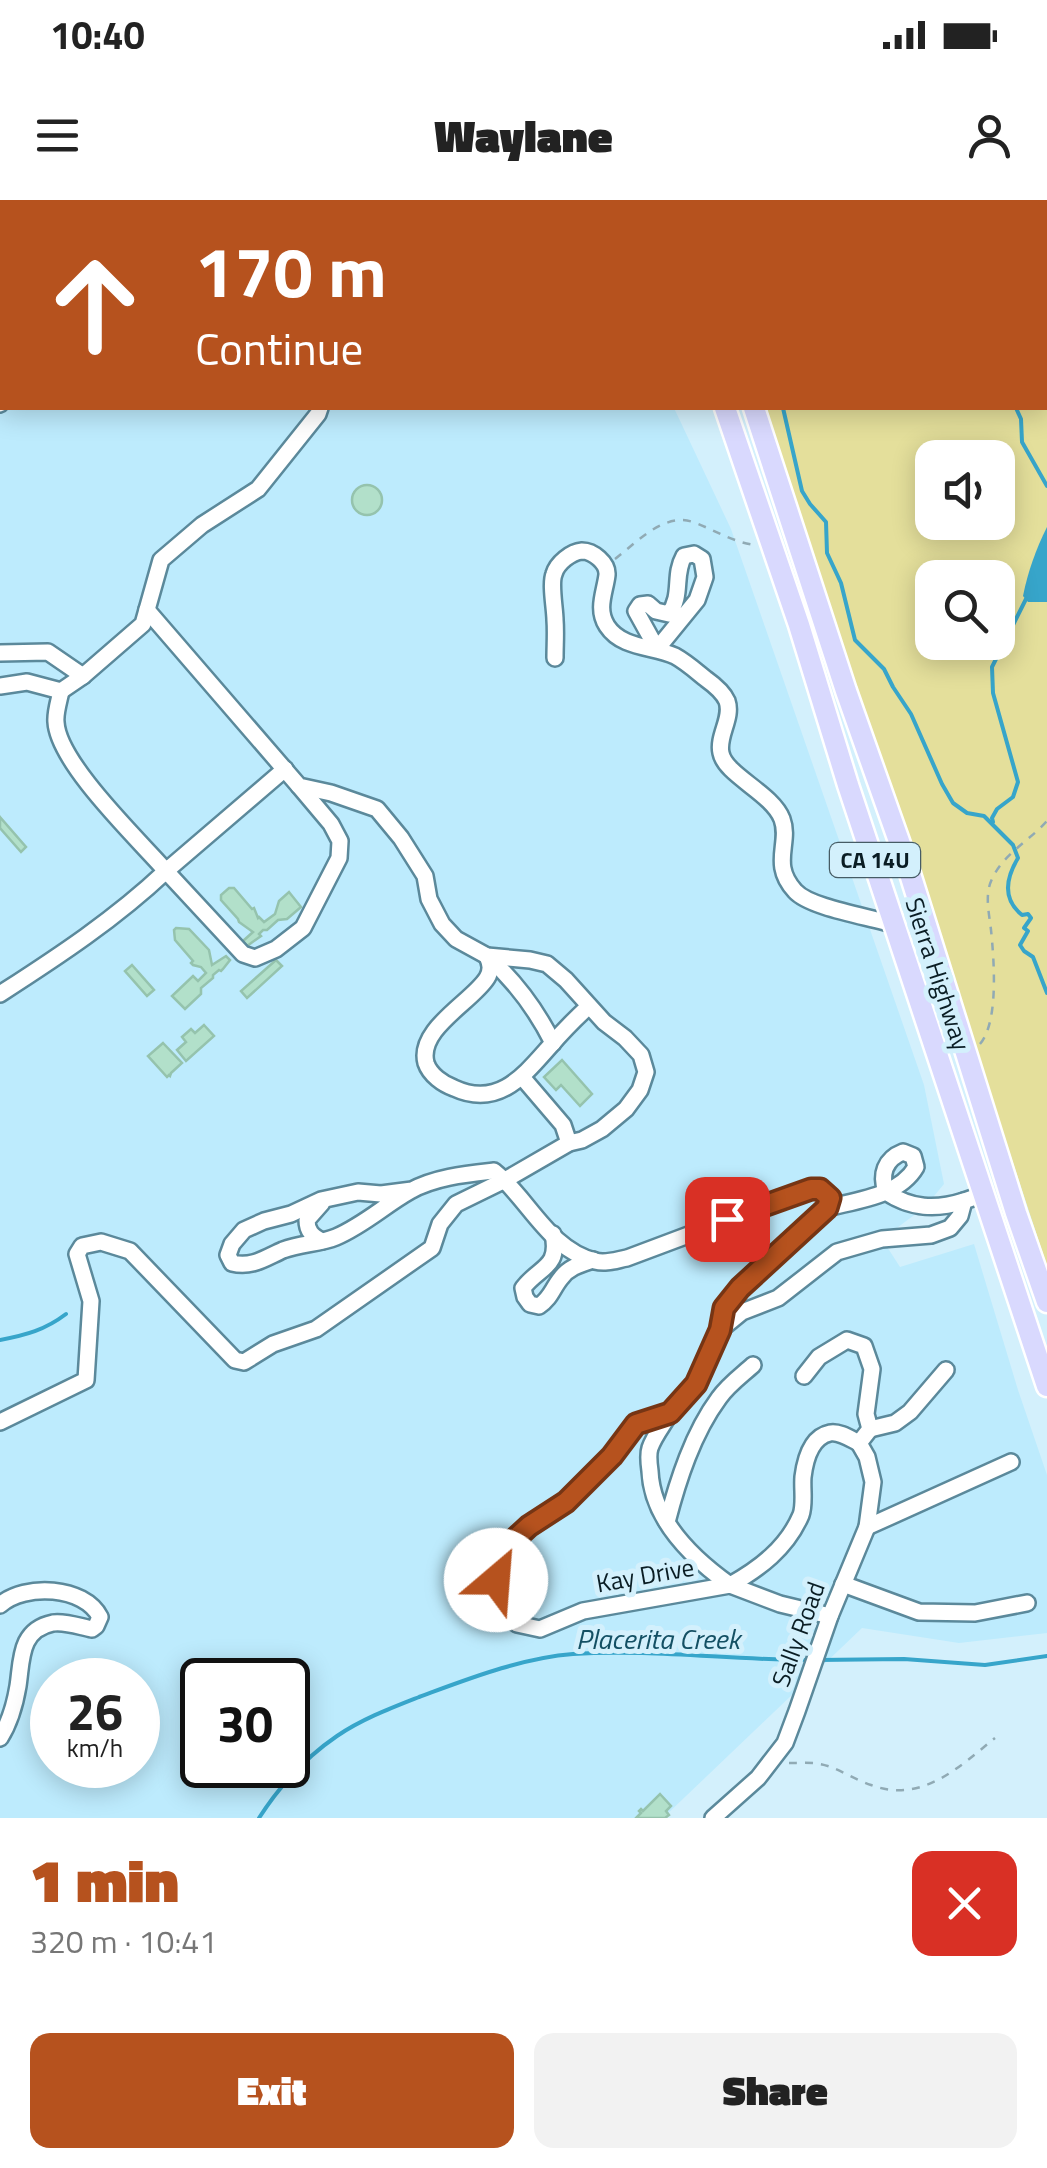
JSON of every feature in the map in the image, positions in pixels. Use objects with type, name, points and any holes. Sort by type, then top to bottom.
[{"type":"main road","name":"Sierra Highway","points":[[727,410],[895,925],[974,1198],[1047,1386]]},
{"type":"main road","name":"Sierra Highway","points":[[755,410],[924,917],[1047,1302]]},
{"type":"main road","points":[[895,925],[924,917]]},
{"type":"street","points":[[147,610],[331,824],[340,841],[339,858],[303,928],[276,949],[256,958],[243,954],[100,796],[62,748],[56,721],[61,692],[143,624],[161,560],[202,525],[258,489],[319,410]]},
{"type":"street","points":[[555,658],[554,574],[567,556],[580,551],[592,553],[606,566],[601,606],[606,626],[637,646],[678,658],[716,687],[726,700],[728,714],[720,750],[724,762],[773,804],[784,822],[783,873],[796,894],[895,925]]},
{"type":"street","points":[[694,554],[702,559],[705,577],[698,600],[657,650],[636,611],[640,605],[648,604],[669,614],[677,602],[678,566],[684,556],[694,554]]},
{"type":"street","points":[[0,654],[48,652],[83,676]]},
{"type":"street","points":[[0,686],[27,682],[61,692]]},
{"type":"street","points":[[0,994],[130,905],[284,769]]},
{"type":"street","points":[[299,786],[377,809],[426,876],[428,899],[442,924],[456,939],[503,970],[539,1014],[552,1043]]},
{"type":"street","points":[[0,1422],[86,1380],[91,1301],[77,1254],[82,1246],[101,1242],[130,1252],[235,1360],[244,1362],[273,1344],[316,1329],[432,1248],[440,1224],[456,1204],[602,1129],[626,1109],[640,1090],[646,1072],[641,1055],[547,964],[487,956]]},
{"type":"street","points":[[487,956],[491,966],[488,977],[441,1023],[429,1042],[425,1058],[428,1069],[438,1080],[467,1093],[482,1095],[503,1090],[522,1077],[589,1006]]},
{"type":"street","points":[[522,1077],[563,1124],[569,1143]]},
{"type":"street","points":[[412,1190],[371,1219],[337,1236],[298,1245],[243,1266],[232,1263],[228,1256],[244,1230],[326,1199],[358,1192],[412,1190],[459,1175],[494,1172],[553,1234],[579,1255],[593,1260],[612,1262],[626,1258],[811,1189],[826,1193],[830,1198],[827,1208]]},
{"type":"street","points":[[827,1208],[886,1192],[926,1207],[946,1207],[974,1198]]},
{"type":"street","points":[[720,1330],[742,1312],[778,1298],[838,1252],[882,1239],[931,1235],[950,1228],[974,1198]]},
{"type":"street","points":[[322,1241],[308,1229],[307,1220],[326,1199]]},
{"type":"street","name":"Kay Drive","points":[[827,1208],[740,1288],[724,1308],[720,1330],[696,1384],[670,1413],[636,1424],[612,1456],[566,1502],[529,1526],[504,1549],[496,1580],[502,1609],[517,1624],[540,1628],[583,1612],[730,1585],[780,1604],[830,1616]]},
{"type":"street","points":[[553,1234],[555,1256],[551,1264],[524,1288],[530,1304],[539,1306],[549,1300],[562,1275],[593,1260]]},
{"type":"street","points":[[804,1376],[820,1357],[848,1340],[864,1346],[872,1370],[866,1414],[870,1429]]},
{"type":"street","points":[[667,1522],[702,1426],[720,1396],[754,1365]]},
{"type":"street","points":[[670,1413],[649,1450],[650,1479],[658,1508],[674,1534],[730,1585],[756,1570],[782,1545],[802,1513],[803,1477],[808,1455],[818,1440],[830,1432],[859,1443],[870,1429],[895,1423],[910,1412],[946,1370]]},
{"type":"street","name":"Sally Road","points":[[714,1818],[764,1770],[785,1743],[842,1584],[867,1527],[872,1482],[867,1457],[859,1443]]},
{"type":"street","points":[[867,1527],[1011,1462]]},
{"type":"street","points":[[842,1584],[919,1612],[975,1613],[1027,1603]]},
{"type":"street","points":[[0,1604],[21,1593],[72,1594],[88,1600],[100,1617],[92,1630],[56,1622],[28,1640],[21,1654],[14,1706],[0,1738]]},
{"type":"path","points":[[606,566],[671,520],[690,520],[738,542],[772,545]]},
{"type":"path","points":[[966,1052],[980,1045],[990,1021],[992,965],[987,898],[991,879],[1047,822]]},
{"type":"path","points":[[764,1770],[787,1763],[823,1764],[877,1788],[903,1790],[933,1784],[995,1738]]},
{"type":"shaded area","points":[[0,410],[675,410],[731,529],[924,1085],[944,1184],[925,1207],[882,1239],[900,1267],[974,1244],[1047,1475],[1047,1633],[959,1643],[862,1628],[663,1818],[0,1818]]},
{"type":"shaded area","points":[[766,410],[1047,410],[1047,1266]]},
{"type":"water","points":[[1047,527],[1047,602],[1028,602],[1023,596],[1025,587]]},
{"type":"building","points":[[367,485],[381,494],[382,500],[373,514],[367,515],[353,506],[352,500],[361,486]]},
{"type":"building","points":[[0,817],[26,847],[21,852],[0,828]]},
{"type":"building","points":[[229,888],[234,888],[264,922],[275,914],[279,901],[289,892],[301,907],[287,919],[263,930],[247,946],[243,941],[253,932],[221,900]]},
{"type":"building","points":[[176,928],[189,929],[209,950],[212,965],[226,956],[230,960],[185,1009],[172,996],[193,976],[198,981],[206,973],[191,963],[175,940]]},
{"type":"building","points":[[276,960],[282,966],[247,998],[241,991]]},
{"type":"building","points":[[132,965],[154,990],[147,996],[125,971]]},
{"type":"building","points":[[204,1025],[214,1036],[186,1061],[177,1050],[186,1042],[182,1037]]},
{"type":"building","points":[[163,1043],[182,1063],[167,1077],[148,1056]]},
{"type":"building","points":[[562,1060],[592,1094],[580,1106],[561,1085],[556,1090],[544,1077]]},
{"type":"building","points":[[660,1794],[671,1806],[666,1811],[669,1815],[636,1818],[641,1809]]},
{"type":"waterway","points":[[783,410],[802,491],[826,522],[827,553],[841,583],[855,640],[884,669],[911,714],[953,803],[967,813],[984,816],[1013,845],[1018,858],[1009,881],[1009,895],[1016,909],[1031,918],[1020,945],[1033,957],[1047,993]]},
{"type":"waterway","points":[[1017,410],[1022,442],[1047,486]]},
{"type":"waterway","points":[[993,822],[997,809],[1013,797],[1018,782],[993,693],[992,667],[1026,599]]},
{"type":"waterway","points":[[0,1340],[35,1331],[66,1314]]},
{"type":"waterway","name":"Placerita Creek","points":[[259,1818],[304,1763],[347,1730],[419,1697],[514,1665],[553,1656],[602,1653],[808,1660]]},
{"type":"waterway","name":"Placerita Creek","points":[[818,1660],[904,1659],[985,1665],[1047,1656]]},
{"type":"route","points":[[496,1580],[504,1549],[529,1526],[566,1502],[612,1456],[636,1424],[670,1413],[696,1384],[720,1330],[724,1308],[740,1288],[827,1208],[830,1198],[820,1189],[811,1189],[727,1219]]}]
